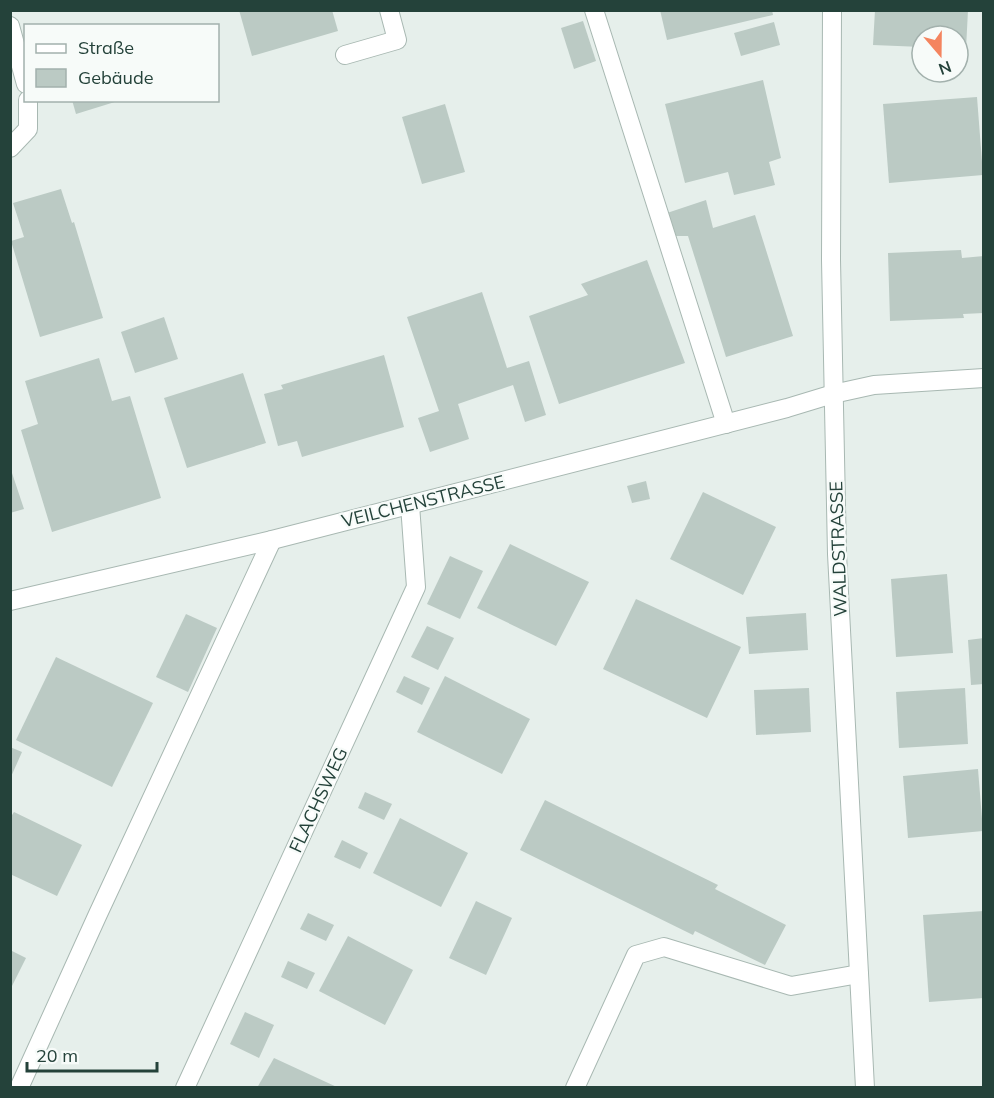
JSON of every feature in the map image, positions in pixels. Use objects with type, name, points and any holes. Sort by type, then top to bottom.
[{"type":"street","points":[[345,55],[397,40],[389,10]]},
{"type":"street","points":[[594,10],[726,424]]},
{"type":"street","name":"WALDSTRASSE","points":[[832,10],[831,260],[837,554],[865,1088]]},
{"type":"street","points":[[10,26],[24,77]]},
{"type":"street","points":[[10,148],[28,129],[28,102]]},
{"type":"street","name":"VEILCHENSTRASSE","points":[[10,601],[272,540],[726,424],[833,394],[874,385],[984,378]]},
{"type":"street","name":"FLACHSWEG","points":[[185,1088],[416,587],[410,505]]},
{"type":"street","points":[[19,1088],[272,540]]},
{"type":"street","points":[[575,1088],[636,955],[664,947],[791,986],[859,975]]},
{"type":"building","points":[[239,10],[332,10],[338,31],[252,56]]},
{"type":"building","points":[[660,10],[772,10],[773,15],[667,40]]},
{"type":"building","points":[[875,10],[968,10],[967,24],[910,24],[910,47],[873,45]]},
{"type":"building","points":[[583,21],[596,61],[574,69],[561,28]]},
{"type":"building","points":[[774,22],[780,45],[741,56],[734,33]]},
{"type":"building","points":[[763,80],[781,158],[769,162],[775,185],[734,195],[728,172],[685,183],[665,104]]},
{"type":"building","points":[[977,97],[983,175],[889,183],[883,104]]},
{"type":"building","points":[[73,102],[115,102],[76,114]]},
{"type":"building","points":[[445,104],[465,172],[422,184],[402,117]]},
{"type":"building","points":[[61,189],[72,223],[74,222],[103,318],[40,337],[11,241],[24,237],[13,203]]},
{"type":"building","points":[[706,200],[713,228],[755,215],[793,336],[726,357],[688,236],[670,236],[664,214]]},
{"type":"building","points":[[961,250],[962,258],[984,256],[984,313],[963,314],[964,318],[890,321],[888,253]]},
{"type":"building","points":[[647,260],[685,363],[559,404],[529,316],[588,295],[581,284]]},
{"type":"building","points":[[482,292],[507,368],[529,361],[546,415],[525,422],[513,385],[458,404],[469,439],[430,452],[418,418],[439,411],[407,317]]},
{"type":"building","points":[[164,317],[178,359],[135,373],[121,332]]},
{"type":"building","points":[[384,355],[404,427],[302,457],[297,441],[278,446],[264,394],[283,389],[281,385]]},
{"type":"building","points":[[99,358],[112,401],[130,396],[161,498],[52,532],[21,430],[38,424],[25,381]]},
{"type":"building","points":[[243,373],[266,443],[187,468],[164,398]]},
{"type":"building","points":[[10,467],[24,509],[10,513]]},
{"type":"building","points":[[646,481],[650,499],[632,503],[627,486]]},
{"type":"building","points":[[703,492],[776,527],[743,595],[670,559]]},
{"type":"building","points":[[510,544],[589,582],[556,646],[477,608]]},
{"type":"building","points":[[450,556],[483,571],[460,619],[427,604]]},
{"type":"building","points":[[947,574],[953,653],[896,657],[891,579]]},
{"type":"building","points":[[636,599],[741,647],[707,718],[603,669]]},
{"type":"building","points":[[806,613],[808,650],[749,654],[746,617]]},
{"type":"building","points":[[186,614],[217,628],[188,692],[156,677]]},
{"type":"building","points":[[427,626],[454,638],[438,670],[411,657]]},
{"type":"building","points":[[984,638],[984,684],[971,685],[968,640]]},
{"type":"building","points":[[56,657],[153,703],[112,787],[16,740]]},
{"type":"building","points":[[404,676],[430,688],[422,705],[396,692]]},
{"type":"building","points":[[445,676],[530,719],[502,774],[417,732]]},
{"type":"building","points":[[809,688],[811,732],[756,735],[754,690]]},
{"type":"building","points":[[965,688],[968,744],[899,748],[896,692]]},
{"type":"building","points":[[10,747],[22,752],[10,779]]},
{"type":"building","points":[[978,769],[983,831],[908,838],[903,776]]},
{"type":"building","points":[[365,792],[392,804],[384,820],[358,808]]},
{"type":"building","points":[[545,800],[718,885],[715,889],[786,925],[765,965],[695,931],[693,935],[520,850]]},
{"type":"building","points":[[14,812],[82,845],[57,896],[10,874],[10,818]]},
{"type":"building","points":[[400,818],[468,853],[441,907],[373,873]]},
{"type":"building","points":[[342,840],[368,853],[360,869],[334,857]]},
{"type":"building","points":[[476,901],[512,918],[486,975],[449,958]]},
{"type":"building","points":[[984,911],[984,998],[929,1002],[923,915]]},
{"type":"building","points":[[308,913],[334,925],[326,941],[300,929]]},
{"type":"building","points":[[348,936],[413,970],[385,1025],[319,991]]},
{"type":"building","points":[[10,950],[26,958],[10,990]]},
{"type":"building","points":[[288,961],[315,973],[307,989],[281,977]]},
{"type":"building","points":[[245,1012],[274,1025],[259,1058],[230,1044]]},
{"type":"building","points":[[274,1058],[339,1088],[257,1088]]}]
